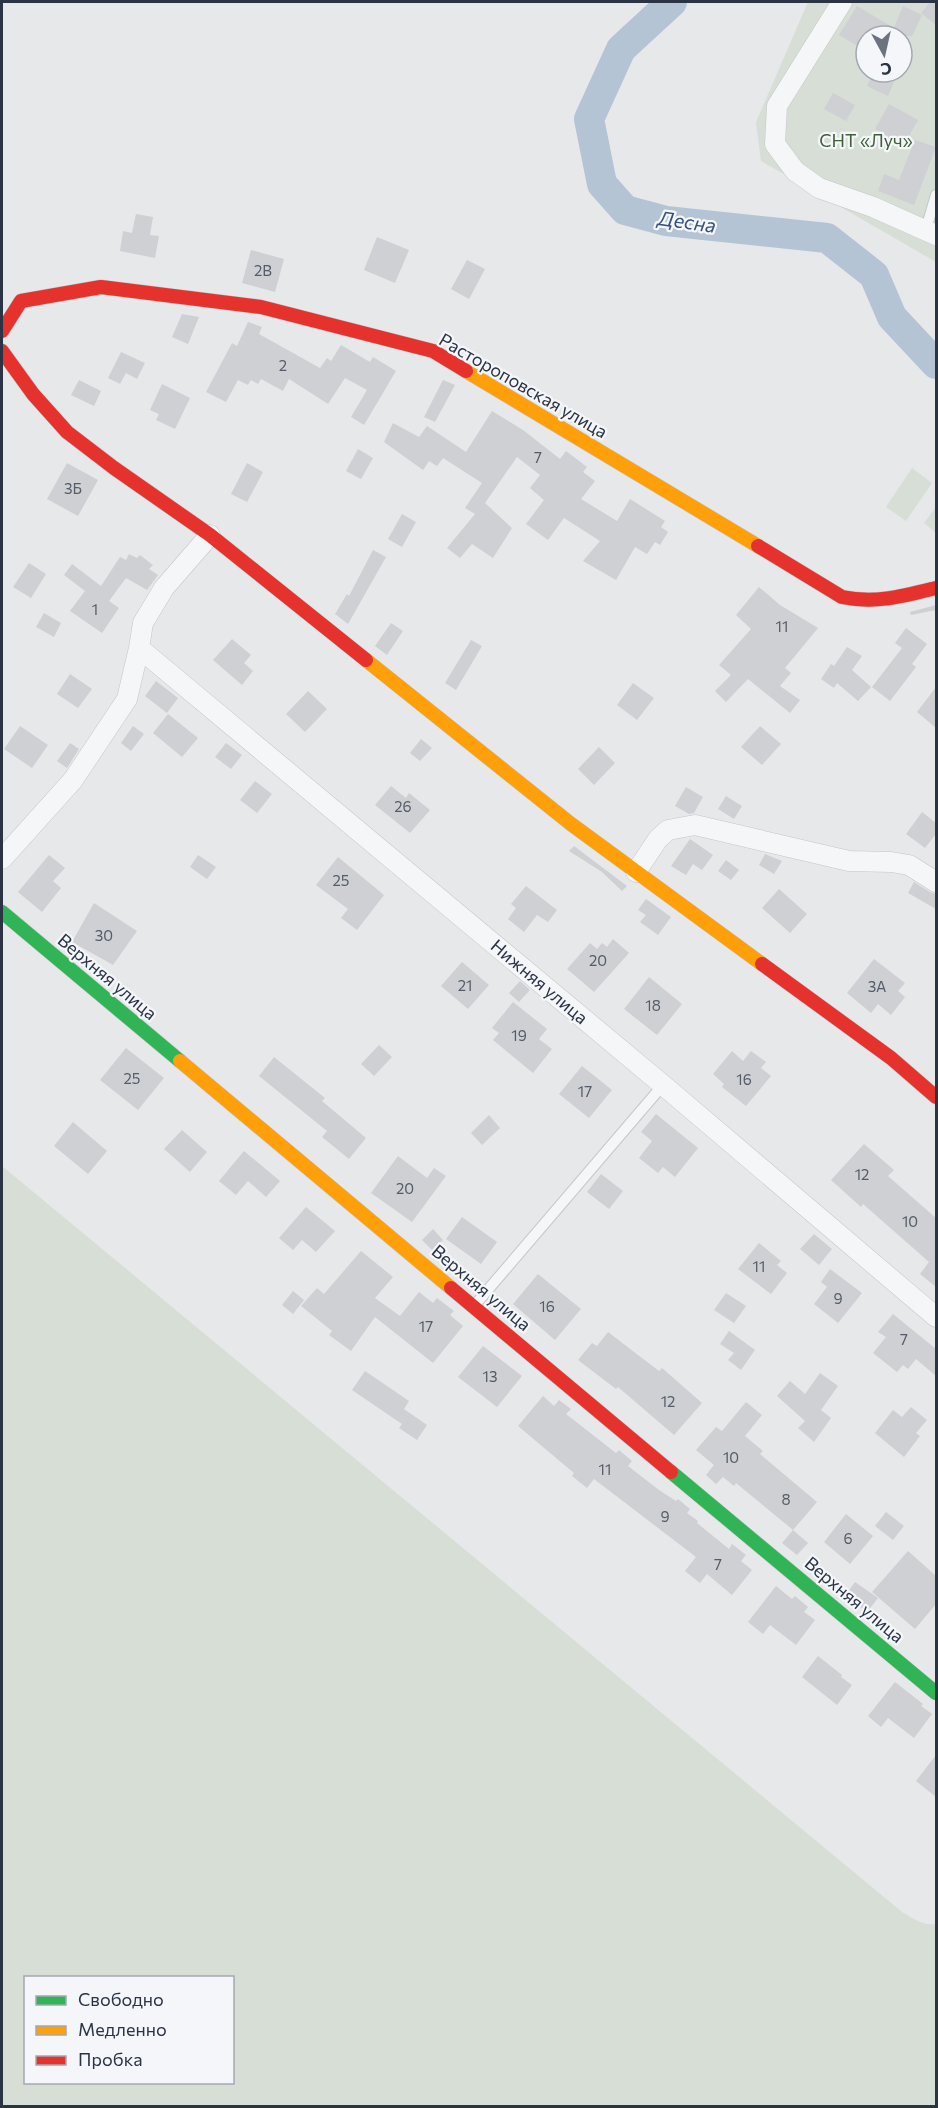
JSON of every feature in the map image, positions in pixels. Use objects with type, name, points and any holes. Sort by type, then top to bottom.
[{"type":"street","points":[[842,2],[777,106],[775,144],[795,171],[819,188],[931,232]]},
{"type":"street","name":"Растороповская улица","points":[[2,331],[21,301],[101,287],[261,307],[433,351],[842,597],[859,602],[877,602],[936,588]]},
{"type":"street","points":[[2,351],[67,432],[114,468],[210,534],[562,817],[891,1058],[936,1097]]},
{"type":"street","points":[[2,859],[73,780],[127,699],[143,623],[164,588],[210,534]]},
{"type":"street","name":"Нижняя улица","points":[[139,648],[663,1085],[936,1317]]},
{"type":"street","points":[[636,872],[658,838],[668,830],[695,825],[849,861],[909,865],[936,882]]},
{"type":"street","name":"Верхняя улица","points":[[2,912],[936,1693]]},
{"type":"lane","points":[[931,232],[936,195]]},
{"type":"lane","points":[[474,1306],[663,1085]]},
{"type":"green space","name":"СНТ «Луч»","points":[[808,2],[936,2],[936,262],[761,161],[756,122]]},
{"type":"green space","points":[[912,468],[932,483],[906,521],[886,507]]},
{"type":"green space","points":[[936,507],[936,533],[924,523]]},
{"type":"green space","points":[[2,1166],[902,1912],[923,1923],[936,1924],[936,2106],[2,2106]]},
{"type":"building","points":[[930,2],[936,2],[936,25],[921,13]]},
{"type":"building","points":[[857,6],[887,24],[854,24],[854,44],[839,35]]},
{"type":"building","points":[[903,6],[922,15],[914,32],[914,24],[896,24]]},
{"type":"building","points":[[868,84],[893,84],[888,96],[867,86]]},
{"type":"building","points":[[833,93],[855,105],[846,121],[824,109]]},
{"type":"building","points":[[889,104],[918,120],[904,145],[875,129]]},
{"type":"building","points":[[915,140],[936,147],[914,205],[878,191],[884,174],[899,180]]},
{"type":"building","points":[[136,214],[153,217],[150,235],[159,236],[155,258],[120,251],[123,231],[132,233]]},
{"type":"building","points":[[377,237],[409,250],[395,283],[364,270]]},
{"type":"building","points":[[251,250],[284,259],[275,292],[242,283]]},
{"type":"building","points":[[467,260],[485,269],[469,299],[451,289]]},
{"type":"building","points":[[182,314],[199,317],[188,344],[172,337]]},
{"type":"building","points":[[248,322],[262,327],[259,334],[320,368],[327,358],[331,361],[341,345],[370,362],[373,357],[396,371],[364,425],[351,417],[367,390],[345,378],[328,404],[289,379],[283,391],[261,379],[258,384],[251,380],[248,385],[238,380],[226,402],[206,392],[232,343],[237,346]]},
{"type":"building","points":[[121,352],[145,363],[137,379],[126,373],[120,384],[108,378]]},
{"type":"building","points":[[79,380],[101,391],[94,406],[71,395]]},
{"type":"building","points":[[443,380],[455,385],[435,422],[424,417]]},
{"type":"building","points":[[162,384],[190,398],[175,429],[156,420],[159,414],[150,410]]},
{"type":"building","points":[[492,411],[523,430],[560,459],[566,451],[587,467],[583,472],[595,481],[581,499],[617,521],[630,499],[665,521],[661,527],[668,532],[660,545],[655,542],[647,554],[635,547],[616,580],[583,561],[600,541],[564,518],[548,540],[526,524],[544,500],[530,488],[540,475],[517,457],[485,503],[512,528],[493,558],[472,544],[460,558],[447,548],[475,514],[465,508],[482,483],[443,458],[437,466],[429,461],[423,470],[384,442],[393,423],[419,437],[427,426],[466,452]]},
{"type":"building","points":[[358,449],[373,458],[361,479],[346,471]]},
{"type":"building","points":[[67,463],[98,480],[78,516],[47,499]]},
{"type":"building","points":[[247,463],[263,472],[247,502],[231,494]]},
{"type":"building","points":[[402,514],[416,522],[402,547],[388,539]]},
{"type":"building","points":[[373,550],[386,557],[348,624],[335,614],[347,594],[349,596]]},
{"type":"building","points":[[129,554],[137,558],[140,555],[153,565],[149,569],[158,575],[147,590],[126,578],[109,601],[119,608],[102,633],[70,611],[85,591],[64,575],[72,564],[101,586],[120,557],[126,560]]},
{"type":"building","points":[[29,563],[46,574],[31,598],[13,587]]},
{"type":"building","points":[[759,587],[780,605],[818,628],[785,668],[791,673],[780,686],[800,700],[790,713],[748,679],[726,702],[715,691],[731,675],[719,665],[751,629],[736,615]]},
{"type":"building","points":[[936,605],[936,610],[911,615],[910,612]]},
{"type":"building","points":[[44,613],[61,623],[54,637],[36,627]]},
{"type":"building","points":[[391,623],[403,631],[387,655],[375,646]]},
{"type":"building","points":[[906,628],[927,644],[912,664],[916,667],[890,701],[872,687],[902,648],[895,643]]},
{"type":"building","points":[[232,639],[251,655],[244,663],[253,671],[242,685],[213,660]]},
{"type":"building","points":[[471,640],[482,646],[456,690],[445,683]]},
{"type":"building","points":[[847,647],[862,656],[852,670],[871,687],[858,701],[837,683],[834,688],[821,679],[831,664],[834,666]]},
{"type":"building","points":[[70,674],[92,689],[78,708],[57,694]]},
{"type":"building","points":[[156,681],[178,698],[167,713],[145,696]]},
{"type":"building","points":[[633,683],[654,698],[637,720],[617,705]]},
{"type":"building","points":[[936,687],[936,728],[917,712]]},
{"type":"building","points":[[308,691],[327,709],[305,732],[286,714]]},
{"type":"building","points":[[168,714],[198,738],[182,757],[153,733]]},
{"type":"building","points":[[20,726],[48,745],[32,768],[4,749]]},
{"type":"building","points":[[133,726],[144,734],[131,751],[121,743]]},
{"type":"building","points":[[760,726],[781,744],[762,765],[741,747]]},
{"type":"building","points":[[421,739],[432,748],[420,761],[410,753]]},
{"type":"building","points":[[70,743],[79,749],[67,768],[57,761]]},
{"type":"building","points":[[226,743],[242,755],[231,769],[215,757]]},
{"type":"building","points":[[599,747],[615,763],[594,785],[578,769]]},
{"type":"building","points":[[255,781],[272,794],[257,813],[240,800]]},
{"type":"building","points":[[391,786],[406,798],[409,793],[430,810],[410,833],[375,805]]},
{"type":"building","points":[[686,787],[703,797],[694,813],[689,814],[675,806]]},
{"type":"building","points":[[726,796],[742,806],[734,819],[718,809]]},
{"type":"building","points":[[922,812],[936,823],[936,834],[925,848],[906,834]]},
{"type":"building","points":[[690,839],[713,855],[702,870],[693,864],[686,875],[671,866]]},
{"type":"building","points":[[574,846],[627,886],[622,891],[602,872],[569,851]]},
{"type":"building","points":[[765,854],[782,861],[774,874],[759,865]]},
{"type":"building","points":[[49,855],[65,868],[53,881],[61,888],[42,912],[18,892]]},
{"type":"building","points":[[198,855],[216,867],[207,879],[190,867]]},
{"type":"building","points":[[338,857],[384,895],[357,930],[341,918],[348,909],[316,885]]},
{"type":"building","points":[[726,860],[739,870],[731,880],[718,871]]},
{"type":"building","points":[[914,882],[936,894],[936,909],[908,893]]},
{"type":"building","points":[[526,886],[557,910],[548,922],[537,915],[524,932],[508,919],[516,908],[511,904]]},
{"type":"building","points":[[779,889],[807,914],[790,933],[762,908]]},
{"type":"building","points":[[646,899],[671,917],[658,935],[640,922],[646,915],[638,910]]},
{"type":"building","points":[[94,903],[137,931],[113,965],[72,942]]},
{"type":"building","points":[[613,939],[629,953],[594,992],[567,969],[590,943],[597,949],[602,943],[607,947]]},
{"type":"building","points":[[874,959],[905,983],[898,991],[905,997],[891,1015],[878,1004],[871,1013],[847,993]]},
{"type":"building","points":[[462,962],[489,985],[468,1009],[441,986]]},
{"type":"building","points":[[649,977],[682,1004],[657,1035],[624,1009]]},
{"type":"building","points":[[520,981],[530,990],[519,1002],[509,993]]},
{"type":"building","points":[[513,1002],[547,1029],[539,1039],[552,1049],[533,1073],[493,1040],[499,1033],[492,1028]]},
{"type":"building","points":[[379,1045],[392,1057],[374,1076],[361,1064]]},
{"type":"building","points":[[126,1048],[164,1078],[138,1110],[100,1080]]},
{"type":"building","points":[[732,1051],[743,1061],[751,1051],[766,1062],[761,1068],[771,1076],[746,1106],[722,1087],[724,1084],[713,1074]]},
{"type":"building","points":[[274,1057],[325,1098],[322,1101],[366,1138],[349,1159],[322,1137],[327,1131],[259,1076]]},
{"type":"building","points":[[582,1066],[612,1090],[589,1118],[559,1094]]},
{"type":"building","points":[[656,1114],[698,1148],[675,1177],[663,1167],[658,1173],[639,1158],[652,1141],[641,1132]]},
{"type":"building","points":[[489,1115],[500,1128],[482,1145],[471,1133]]},
{"type":"building","points":[[73,1122],[107,1151],[88,1174],[54,1146]]},
{"type":"building","points":[[182,1130],[207,1152],[190,1172],[164,1149]]},
{"type":"building","points":[[864,1144],[894,1170],[888,1176],[936,1218],[936,1287],[920,1274],[929,1262],[863,1204],[861,1207],[831,1180]]},
{"type":"building","points":[[244,1151],[280,1181],[266,1197],[248,1181],[236,1195],[219,1181]]},
{"type":"building","points":[[398,1156],[427,1178],[434,1168],[446,1176],[412,1222],[371,1193]]},
{"type":"building","points":[[601,1174],[623,1191],[609,1209],[587,1192]]},
{"type":"building","points":[[306,1207],[335,1231],[316,1252],[302,1240],[293,1250],[279,1238]]},
{"type":"building","points":[[462,1217],[497,1242],[481,1264],[446,1239]]},
{"type":"building","points":[[433,1229],[443,1240],[433,1251],[422,1240]]},
{"type":"building","points":[[814,1234],[832,1249],[819,1265],[800,1249]]},
{"type":"building","points":[[759,1243],[781,1261],[777,1265],[787,1273],[771,1294],[738,1269]]},
{"type":"building","points":[[361,1251],[393,1277],[375,1298],[400,1316],[419,1292],[433,1303],[437,1298],[454,1311],[450,1315],[463,1326],[433,1363],[375,1317],[351,1351],[329,1335],[332,1331],[301,1306],[317,1288],[324,1294]]},
{"type":"building","points":[[830,1269],[862,1293],[838,1323],[814,1304],[827,1287],[821,1282]]},
{"type":"building","points":[[538,1274],[581,1309],[555,1340],[513,1304]]},
{"type":"building","points":[[293,1291],[304,1300],[293,1314],[282,1305]]},
{"type":"building","points":[[726,1293],[746,1306],[734,1323],[714,1310]]},
{"type":"building","points":[[893,1314],[936,1349],[936,1376],[916,1359],[908,1369],[903,1365],[897,1372],[873,1353],[886,1337],[878,1332]]},
{"type":"building","points":[[729,1331],[755,1350],[741,1370],[728,1360],[734,1353],[720,1344]]},
{"type":"building","points":[[608,1332],[659,1371],[662,1368],[702,1403],[674,1435],[618,1387],[616,1389],[578,1360],[592,1343],[597,1346]]},
{"type":"building","points":[[483,1346],[522,1376],[497,1407],[458,1377]]},
{"type":"building","points":[[365,1371],[409,1401],[404,1409],[427,1425],[417,1440],[399,1428],[402,1424],[352,1390]]},
{"type":"building","points":[[820,1373],[838,1386],[821,1410],[831,1418],[814,1442],[798,1428],[805,1421],[777,1396],[790,1381],[805,1394]]},
{"type":"building","points":[[543,1396],[554,1406],[559,1400],[571,1409],[566,1414],[616,1453],[619,1450],[632,1461],[628,1466],[659,1490],[676,1501],[678,1499],[690,1509],[687,1513],[698,1521],[697,1523],[729,1549],[732,1544],[746,1555],[741,1561],[752,1570],[732,1595],[707,1574],[700,1583],[685,1571],[696,1557],[594,1479],[587,1488],[572,1476],[574,1473],[518,1426]]},
{"type":"building","points":[[746,1402],[762,1415],[745,1436],[763,1451],[760,1454],[817,1502],[793,1530],[736,1483],[734,1486],[723,1477],[716,1484],[706,1475],[714,1465],[696,1450],[716,1427],[722,1431]]},
{"type":"building","points":[[911,1407],[927,1420],[916,1433],[920,1436],[904,1457],[875,1433],[893,1410],[902,1417]]},
{"type":"building","points":[[886,1512],[904,1526],[893,1540],[875,1526]]},
{"type":"building","points":[[846,1514],[873,1536],[850,1564],[824,1542]]},
{"type":"building","points":[[793,1530],[808,1543],[797,1555],[782,1543]]},
{"type":"building","points":[[908,1551],[936,1576],[936,1604],[915,1629],[872,1592]]},
{"type":"building","points":[[855,1582],[878,1598],[867,1612],[845,1596]]},
{"type":"building","points":[[776,1586],[792,1599],[795,1596],[808,1607],[804,1612],[815,1620],[796,1645],[770,1625],[763,1634],[748,1622]]},
{"type":"building","points":[[818,1656],[852,1685],[837,1705],[802,1677]]},
{"type":"building","points":[[895,1682],[932,1714],[914,1738],[888,1718],[881,1727],[868,1716]]},
{"type":"building","points":[[936,1755],[936,1797],[916,1781]]},
{"type":"waterway","name":"Десна","points":[[672,2],[621,49],[589,119],[602,184],[625,210],[666,221],[827,238],[874,275],[892,317],[936,364]]},
{"type":"traffic: fast","points":[[2,912],[180,1061]]},
{"type":"traffic: fast","points":[[671,1472],[936,1693]]},
{"type":"traffic: slow","points":[[466,371],[758,546]]},
{"type":"traffic: slow","points":[[366,660],[571,824],[762,964]]},
{"type":"traffic: slow","points":[[180,1061],[451,1288]]},
{"type":"traffic: jam","points":[[2,331],[21,301],[101,287],[261,307],[433,351],[466,371]]},
{"type":"traffic: jam","points":[[2,351],[33,394],[67,432],[210,535],[366,660]]},
{"type":"traffic: jam","points":[[758,546],[842,597],[878,599],[936,588]]},
{"type":"traffic: jam","points":[[762,964],[891,1058],[936,1097]]},
{"type":"traffic: jam","points":[[451,1288],[671,1472]]}]
